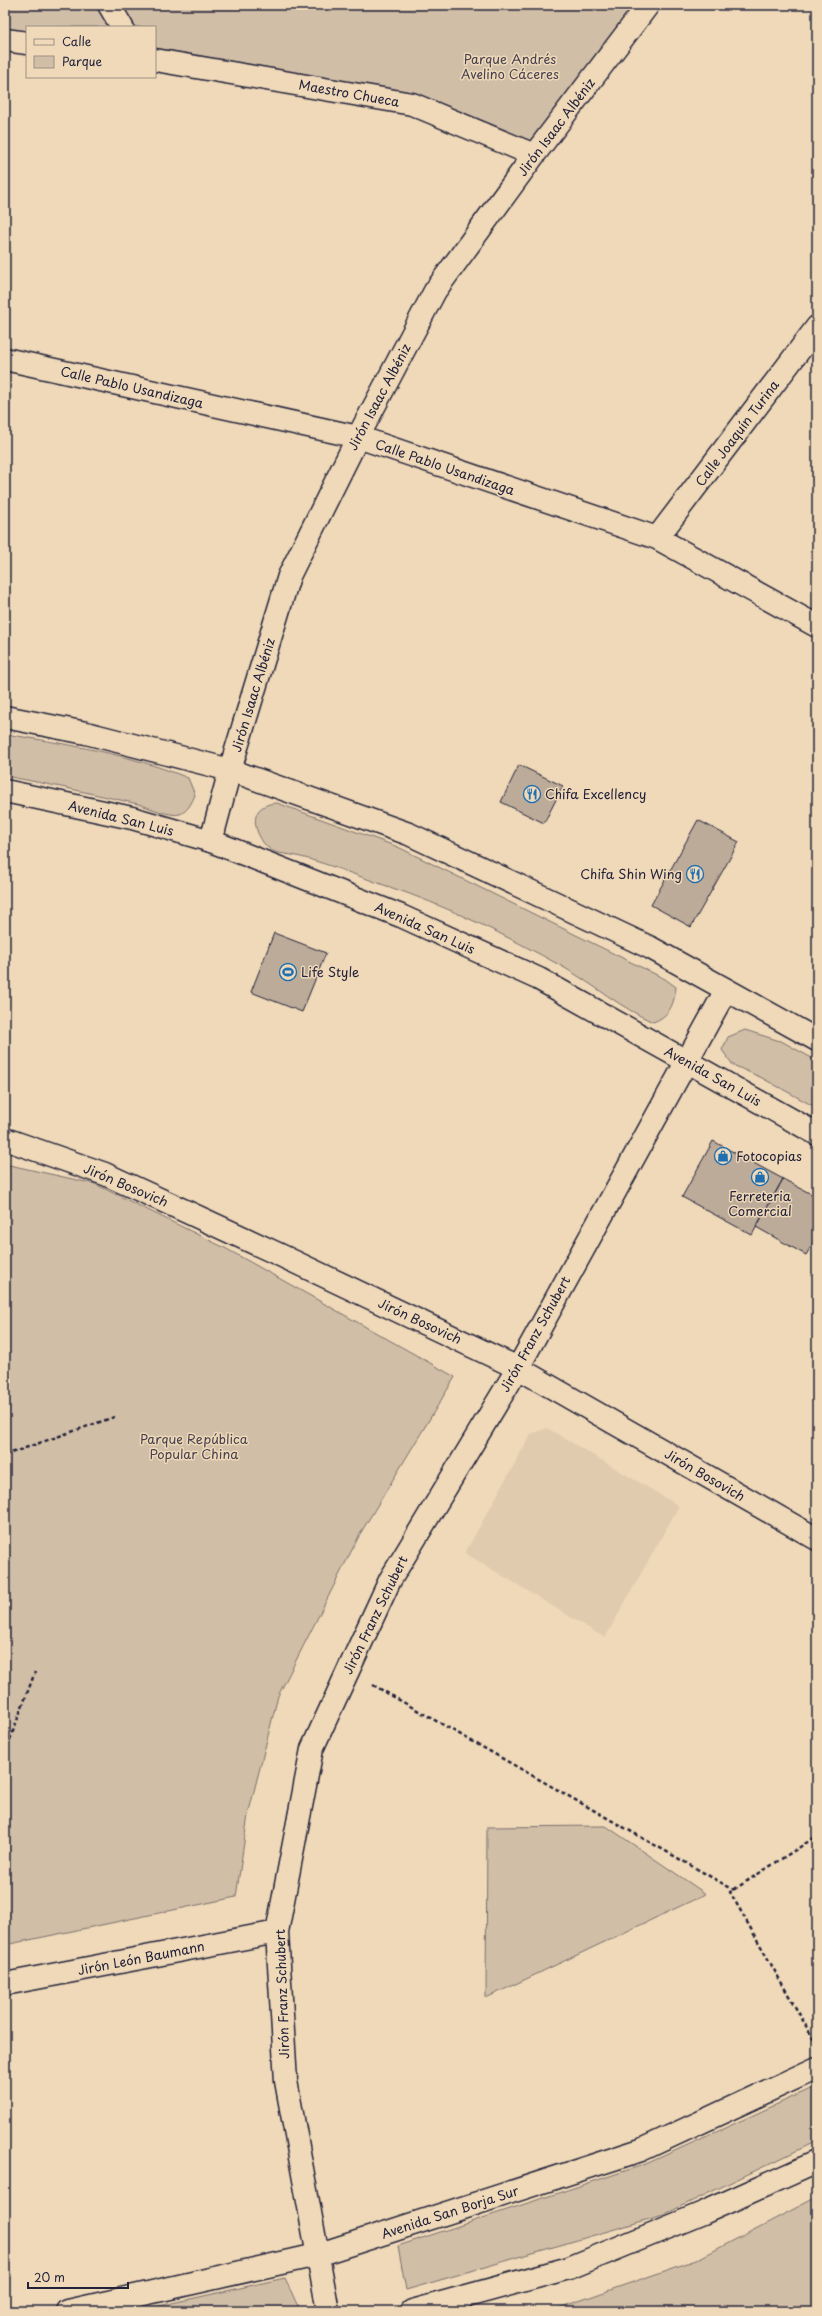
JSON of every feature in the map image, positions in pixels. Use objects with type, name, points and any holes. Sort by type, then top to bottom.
[{"type":"street","points":[[109,5],[121,26]]},
{"type":"street","name":"Jirón Isaac Albéniz","points":[[211,841],[230,770],[289,576],[358,437],[435,291],[534,156],[648,5]]},
{"type":"street","points":[[5,40],[26,43]]},
{"type":"street","name":"Maestro Chueca","points":[[156,60],[412,104],[534,156]]},
{"type":"street","name":"Calle Joaquín Turina","points":[[657,538],[817,327]]},
{"type":"street","name":"Calle Pablo Usandizaga","points":[[5,359],[358,437],[657,538],[817,626]]},
{"type":"street","points":[[5,717],[86,733],[230,770],[409,834],[650,948],[817,1040]]},
{"type":"street","name":"Avenida San Luis","points":[[5,791],[132,818],[211,841],[401,916],[539,979],[817,1134]]},
{"type":"street","name":"Jirón Franz Schubert","points":[[328,2311],[316,2255],[286,2081],[277,1932],[312,1749],[390,1580],[518,1368],[726,990]]},
{"type":"street","name":"Jirón Bosovich","points":[[5,1139],[105,1174],[518,1368],[817,1539]]},
{"type":"street","name":"Jirón León Baumann","points":[[5,1984],[277,1932]]},
{"type":"street","name":"Avenida San Borja Sur","points":[[68,2311],[316,2255],[641,2150],[817,2068]]},
{"type":"street","points":[[412,2311],[569,2268],[703,2213],[817,2162]]},
{"type":"path","points":[[5,1455],[117,1416]]},
{"type":"path","points":[[348,1671],[734,1890]]},
{"type":"path","points":[[5,1753],[35,1672]]},
{"type":"path","points":[[817,1836],[730,1892],[817,2045]]},
{"type":"shaded area","points":[[547,1428],[679,1506],[605,1638],[465,1553],[531,1434]]},
{"type":"green space","points":[[5,5],[96,5],[110,26],[26,26],[26,40],[5,38]]},
{"type":"green space","name":"Parque Andrés Avelino Cáceres","points":[[122,5],[635,5],[531,142],[415,93],[156,48],[156,26],[135,26]]},
{"type":"green space","points":[[5,734],[75,746],[144,762],[188,778],[195,795],[187,809],[176,815],[138,804],[5,776]]},
{"type":"green space","points":[[277,803],[398,847],[665,979],[676,987],[674,999],[670,1009],[667,1013],[653,1022],[618,1003],[563,967],[497,932],[452,911],[407,893],[330,866],[271,850],[262,840],[255,820],[259,810],[264,806]]},
{"type":"green space","points":[[745,1030],[783,1042],[817,1061],[817,1108],[762,1078],[733,1065],[722,1050],[728,1037]]},
{"type":"green space","name":"Parque República Popular China","points":[[5,1164],[95,1184],[225,1248],[455,1377],[360,1534],[278,1696],[248,1815],[236,1897],[5,1945]]},
{"type":"green space","points":[[606,1826],[706,1894],[486,1998],[487,1827]]},
{"type":"green space","points":[[817,2086],[817,2141],[663,2215],[406,2290],[398,2246],[646,2164]]},
{"type":"green space","points":[[817,2197],[817,2311],[550,2311],[696,2260]]},
{"type":"green space","points":[[285,2278],[300,2311],[136,2311]]},
{"type":"building","name":"Chifa Excellency","points":[[519,765],[563,786],[544,823],[501,802]]},
{"type":"building","name":"Chifa Shin Wing","points":[[698,820],[739,842],[691,927],[651,905]]},
{"type":"building","name":"Life Style","points":[[274,933],[326,953],[302,1012],[251,992]]},
{"type":"building","points":[[713,1141],[783,1179],[752,1235],[682,1197]]},
{"type":"building","points":[[783,1179],[817,1197],[817,1236],[806,1255],[756,1227]]},
{"type":"place","name":"Chifa Excellency","points":[[532,794]]},
{"type":"place","name":"Chifa Shin Wing","points":[[695,874]]},
{"type":"place","name":"Life Style","points":[[288,972]]},
{"type":"place","name":"Fotocopias","points":[[723,1156]]},
{"type":"place","name":"Ferreteria Comercial","points":[[760,1177]]}]
